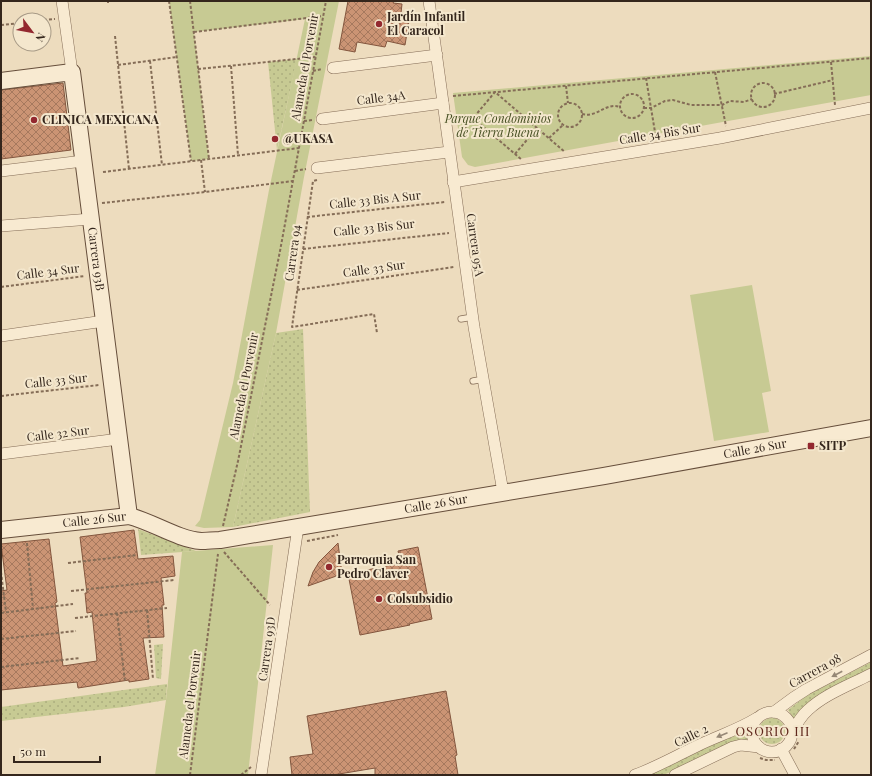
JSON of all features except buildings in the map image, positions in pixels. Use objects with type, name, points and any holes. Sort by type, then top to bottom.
[{"type":"street","name":"Carrera 93B","points":[[62,1],[129,516]]},
{"type":"street","name":"Carrera 95A","points":[[429,1],[436,55],[447,100],[449,152],[472,317],[484,379],[502,492]]},
{"type":"street","points":[[333,68],[436,55]]},
{"type":"street","points":[[1,81],[72,72]]},
{"type":"street","name":"Calle 34A","points":[[322,119],[447,100]]},
{"type":"street","name":"Calle 34 Bis Sur","points":[[453,182],[720,138],[871,108]]},
{"type":"street","points":[[317,168],[449,152]]},
{"type":"street","points":[[1,171],[83,161]]},
{"type":"street","points":[[1,226],[90,212]]},
{"type":"street","points":[[1,336],[104,322]]},
{"type":"street","name":"Calle 26 Sur","points":[[1,530],[62,526],[129,516],[141,519],[192,539],[220,543],[298,527],[604,476],[871,428]]},
{"type":"street","name":"Calle 32 Sur","points":[[1,454],[119,439]]},
{"type":"street","name":"Carrera 93D","points":[[262,775],[298,527]]},
{"type":"street","name":"Carrera 98","points":[[774,712],[807,689],[871,655]]},
{"type":"street","points":[[675,775],[733,747],[741,745],[759,747],[770,752],[781,750],[788,743],[800,718],[815,704],[871,674]]},
{"type":"street","points":[[759,747],[755,743],[752,730],[757,718],[762,715],[774,712],[785,717],[789,722],[792,733]]},
{"type":"street","name":"Calle 2","points":[[635,775],[668,762],[697,746],[746,725],[757,718]]},
{"type":"street","points":[[781,750],[795,775]]},
{"type":"lane","points":[[461,319],[472,317]]},
{"type":"lane","points":[[472,381],[484,379]]},
{"type":"path","points":[[169,1],[191,161]]},
{"type":"path","points":[[190,1],[209,159]]},
{"type":"path","name":"Alameda el Porvenir","points":[[190,775],[220,543],[280,251],[326,1]]},
{"type":"path","points":[[194,32],[323,16]]},
{"type":"path","points":[[1,25],[12,24]]},
{"type":"path","points":[[115,36],[129,169]]},
{"type":"path","points":[[118,65],[177,57]]},
{"type":"path","points":[[198,69],[316,57]]},
{"type":"path","points":[[447,100],[495,92],[871,58]]},
{"type":"path","points":[[150,61],[162,165]]},
{"type":"path","points":[[831,62],[836,106]]},
{"type":"path","points":[[231,66],[238,155]]},
{"type":"path","points":[[715,72],[726,126]]},
{"type":"path","points":[[646,78],[656,138]]},
{"type":"path","points":[[774,94],[833,80]]},
{"type":"path","points":[[759,84],[770,86],[774,94],[771,104],[763,107],[756,105],[752,99],[753,89],[759,84]]},
{"type":"path","points":[[566,86],[568,103]]},
{"type":"path","points":[[457,137],[495,92]]},
{"type":"path","points":[[495,92],[568,154]]},
{"type":"path","points":[[632,95],[639,97],[642,100],[644,108],[640,115],[629,118],[623,114],[620,107],[622,100],[625,97],[632,95]]},
{"type":"path","points":[[644,108],[651,108],[665,101],[673,100],[681,103],[701,105],[722,104],[730,101],[744,102],[752,99]]},
{"type":"path","points":[[568,103],[575,104],[579,107],[582,114],[580,122],[570,127],[563,125],[560,122],[558,114],[561,107],[568,103]]},
{"type":"path","points":[[582,114],[586,115],[597,113],[611,106],[620,107]]},
{"type":"path","points":[[473,118],[525,162]]},
{"type":"path","points":[[549,138],[563,125]]},
{"type":"path","points":[[515,154],[538,128]]},
{"type":"path","points":[[103,172],[299,148]]},
{"type":"path","points":[[201,160],[205,192]]},
{"type":"path","points":[[90,212],[205,192],[293,181]]},
{"type":"path","name":"Carrera 94","points":[[313,181],[292,327],[374,314],[378,333]]},
{"type":"path","name":"Calle 33 Bis A Sur","points":[[308,217],[444,202]]},
{"type":"path","name":"Calle 33 Bis Sur","points":[[303,249],[449,233]]},
{"type":"path","name":"Calle 33 Sur","points":[[297,290],[454,267]]},
{"type":"path","name":"Calle 34 Sur","points":[[1,287],[98,274]]},
{"type":"path","name":"Calle 33 Sur","points":[[1,396],[112,384]]},
{"type":"path","points":[[27,543],[33,609]]},
{"type":"path","points":[[220,543],[270,605]]},
{"type":"path","points":[[68,563],[137,555]]},
{"type":"path","points":[[1,572],[6,612]]},
{"type":"path","points":[[71,591],[174,580]]},
{"type":"path","points":[[1,613],[73,604]]},
{"type":"path","points":[[75,618],[167,608]]},
{"type":"path","points":[[148,610],[153,679]]},
{"type":"path","points":[[117,613],[125,682]]},
{"type":"path","points":[[1,639],[76,631]]},
{"type":"path","points":[[1,667],[80,658]]},
{"type":"path","points":[[241,775],[252,766]]},
{"type":"green space","points":[[169,1],[339,1],[304,177],[276,333],[233,527],[204,528],[195,526],[200,520],[233,383],[269,190],[305,19],[194,32],[209,159],[191,161]]},
{"type":"green space","name":"Parque Condominios de Tierra Buena","points":[[871,56],[871,95],[475,167],[468,165],[462,157],[453,93]]},
{"type":"green space","points":[[297,59],[277,150],[268,62]]},
{"type":"green space","points":[[752,285],[771,391],[762,393],[769,432],[714,441],[690,295]]},
{"type":"green space","points":[[303,329],[310,512],[233,527],[276,333]]},
{"type":"green space","points":[[138,529],[196,551],[141,555]]},
{"type":"green space","points":[[273,545],[248,775],[155,775],[166,700],[182,552]]},
{"type":"green space","points":[[163,644],[161,679],[156,678],[154,645]]},
{"type":"green space","points":[[871,662],[871,669],[794,719],[788,710],[806,696]]},
{"type":"green space","points":[[167,684],[166,700],[124,707],[1,721],[1,707]]},
{"type":"green space","points":[[772,718],[781,722],[785,731],[781,740],[772,744],[763,740],[759,731],[763,722]]},
{"type":"green space","points":[[745,731],[749,742],[733,744],[712,751],[663,775],[646,775],[726,738]]},
{"type":"place","name":"Jardín Infantil El Caracol","points":[[379,24]]},
{"type":"place","name":"CLINICA MEXICANA","points":[[34,120]]},
{"type":"place","name":"@UKASA","points":[[275,139]]},
{"type":"place","name":"SITP","points":[[811,446]]},
{"type":"place","name":"Parroquia San Pedro Claver","points":[[329,567]]},
{"type":"place","name":"Colsubsidio","points":[[379,599]]},
{"type":"district","name":"OSORIO III","points":[[773,731]]}]
